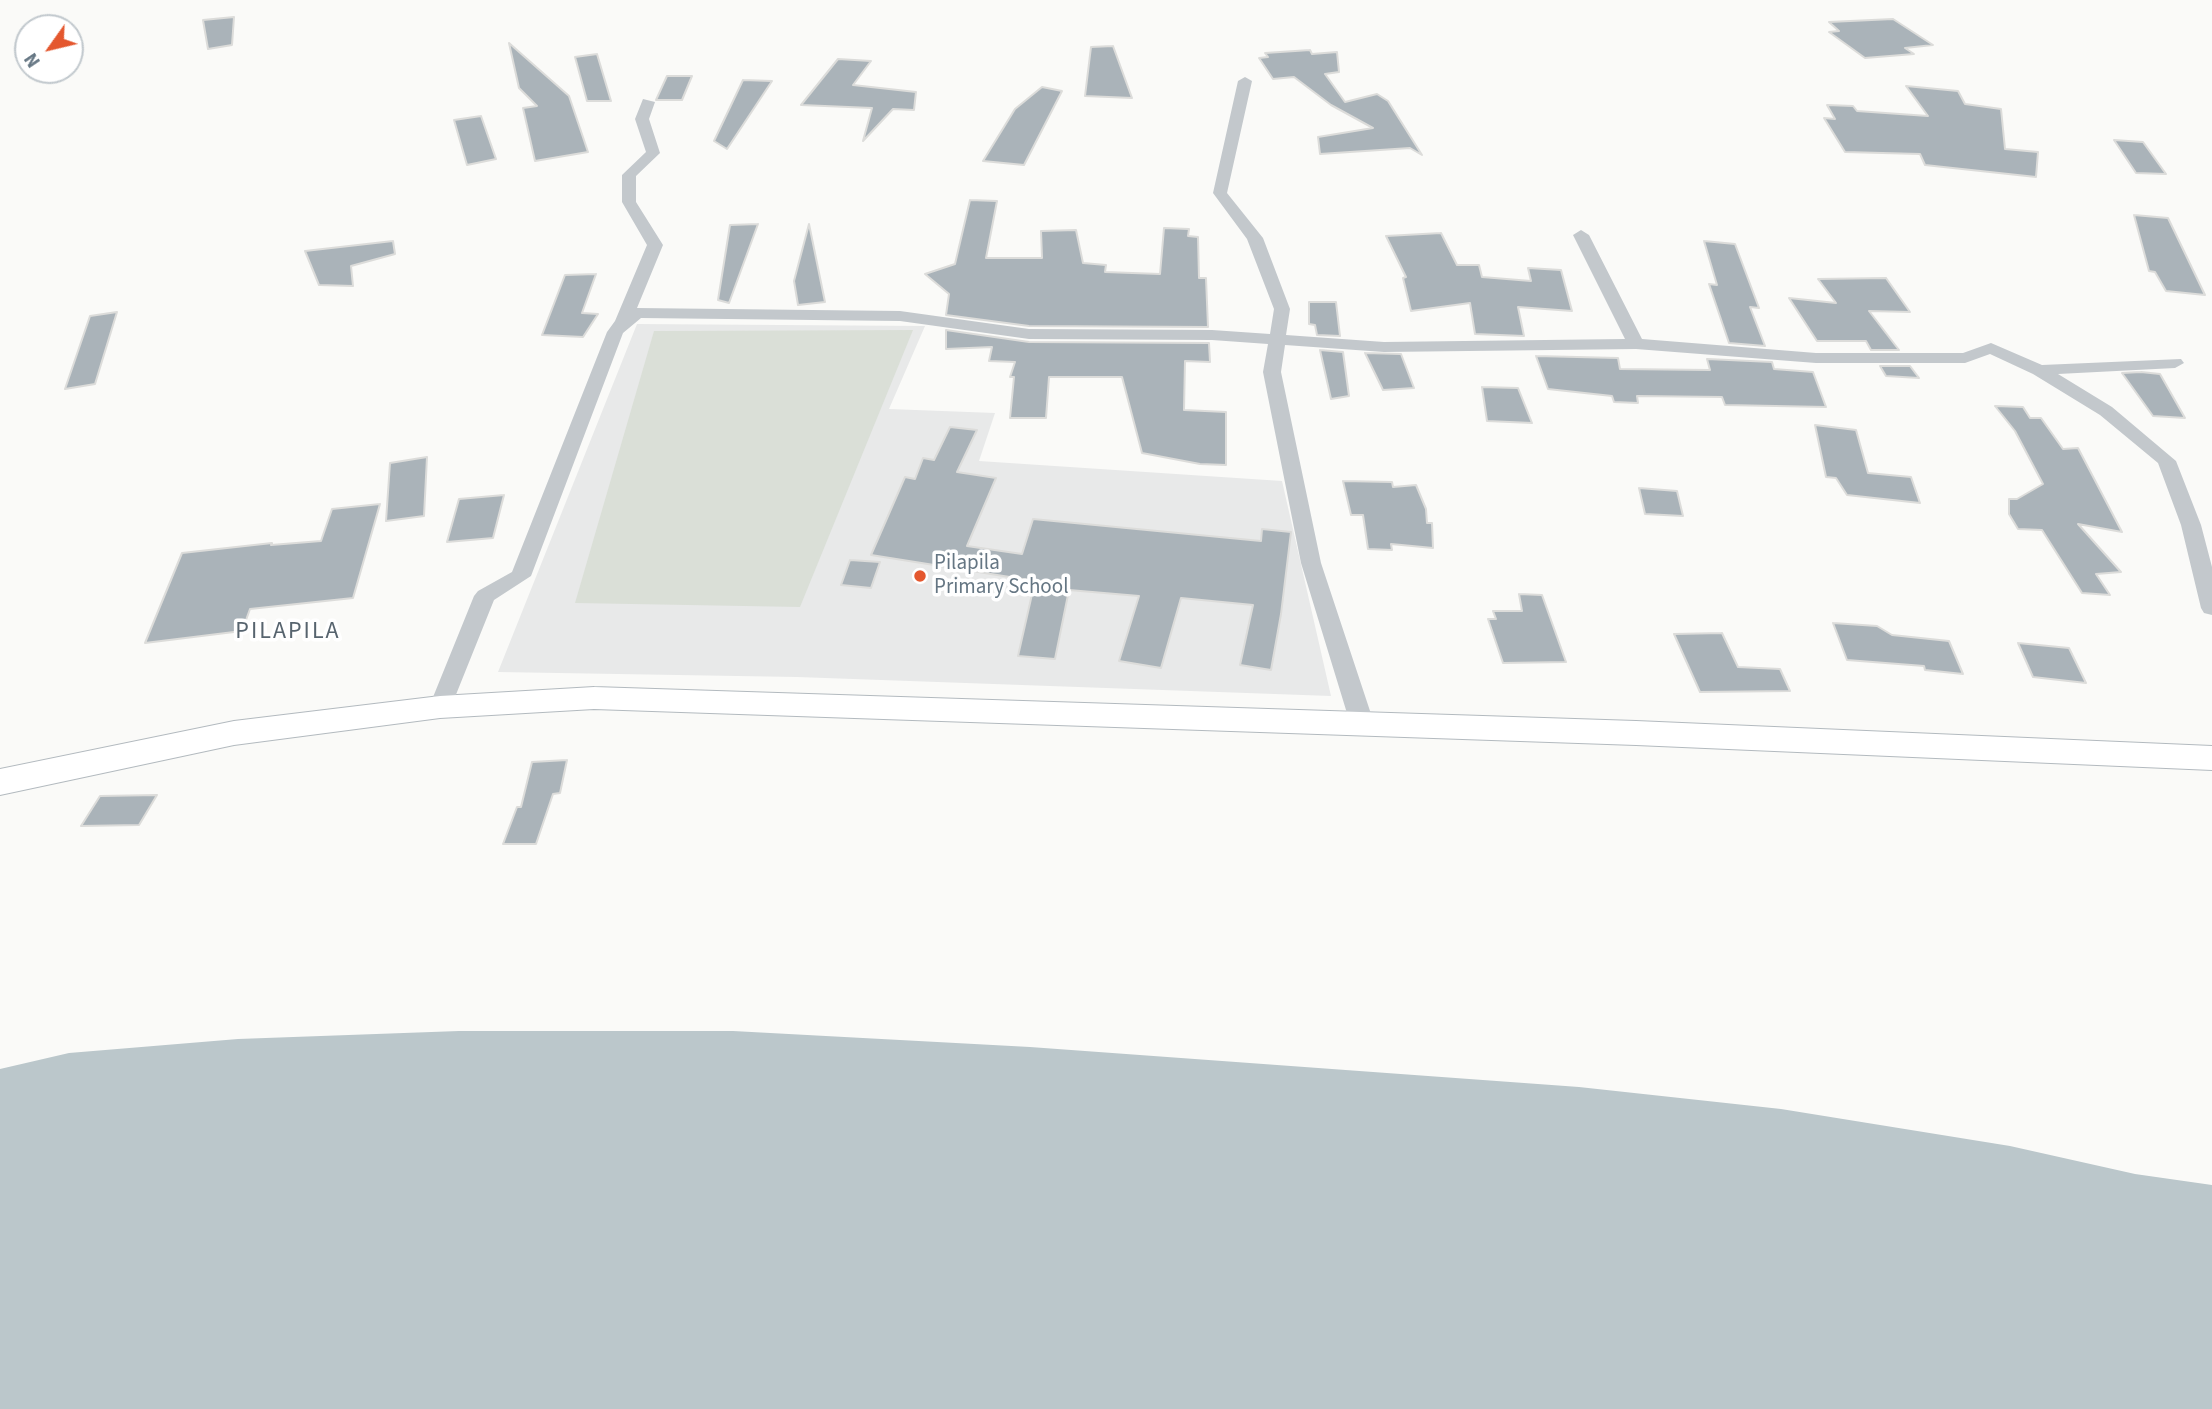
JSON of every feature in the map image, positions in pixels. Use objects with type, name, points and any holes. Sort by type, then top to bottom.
[{"type":"main road","points":[[0,782],[234,733],[440,707],[594,698],[1362,723],[2212,758]]},
{"type":"street","points":[[1245,81],[1220,193],[1255,239],[1282,309],[1272,372],[1311,563],[1362,723]]},
{"type":"street","points":[[440,707],[485,596],[521,576],[615,332],[623,322],[655,245],[629,202],[629,175],[653,153],[642,119],[648,102]]},
{"type":"street","points":[[1581,235],[1636,344]]},
{"type":"street","points":[[623,322],[637,313],[900,316],[1029,334],[1212,335],[1426,348],[1636,344],[1816,358],[1965,358],[1990,348],[2039,370],[2106,411],[2167,461],[2192,525],[2212,608]]},
{"type":"street","points":[[2039,370],[2175,363]]},
{"type":"shaded area","name":"Pilapila Primary School","points":[[637,324],[925,326],[889,409],[995,413],[979,461],[1282,481],[1331,696],[797,677],[498,672]]},
{"type":"shaded area","points":[[913,330],[800,607],[575,603],[654,331]]},
{"type":"shaded area","points":[[459,1031],[733,1031],[1030,1047],[1579,1087],[1781,1109],[2010,1146],[2135,1174],[2212,1185],[2212,1409],[0,1409],[0,1069],[69,1053],[238,1039]]},
{"type":"building","points":[[234,17],[232,45],[208,49],[203,20]]},
{"type":"building","points":[[1893,19],[1933,45],[1905,48],[1914,54],[1865,58],[1829,32],[1839,31],[1829,22]]},
{"type":"building","points":[[509,43],[569,96],[588,152],[535,161],[523,108],[537,106],[519,88]]},
{"type":"building","points":[[1113,46],[1132,98],[1085,96],[1091,47]]},
{"type":"building","points":[[1310,50],[1312,54],[1337,52],[1339,72],[1325,74],[1345,102],[1377,94],[1388,101],[1422,155],[1410,148],[1320,154],[1318,137],[1373,128],[1331,105],[1294,77],[1273,79],[1259,58],[1268,57],[1265,53]]},
{"type":"building","points":[[597,54],[611,101],[587,101],[575,57]]},
{"type":"building","points":[[838,59],[871,61],[853,85],[916,92],[914,110],[893,109],[863,141],[872,108],[801,105]]},
{"type":"building","points":[[667,76],[692,76],[682,100],[656,100]]},
{"type":"building","points":[[743,80],[772,81],[727,149],[714,141]]},
{"type":"building","points":[[1906,86],[1958,91],[1965,104],[2001,109],[2005,149],[2038,152],[2036,177],[1925,165],[1920,154],[1845,152],[1824,118],[1835,119],[1827,105],[1853,106],[1857,111],[1928,116]]},
{"type":"building","points":[[1042,87],[1062,91],[1024,165],[983,161],[1015,109]]},
{"type":"building","points":[[481,116],[496,159],[467,165],[454,120]]},
{"type":"building","points":[[2114,140],[2143,142],[2166,174],[2136,173]]},
{"type":"building","points":[[970,200],[997,201],[986,258],[1042,258],[1041,231],[1076,230],[1083,263],[1106,265],[1105,272],[1160,274],[1164,228],[1189,229],[1188,236],[1198,237],[1199,278],[1206,278],[1208,327],[1029,326],[946,315],[949,294],[925,274],[955,264]]},
{"type":"building","points":[[2134,215],[2168,218],[2205,295],[2166,291],[2155,272],[2149,271]]},
{"type":"building","points":[[758,224],[729,303],[718,300],[730,225]]},
{"type":"building","points":[[809,224],[825,302],[798,305],[794,281]]},
{"type":"building","points":[[1441,233],[1457,265],[1479,265],[1482,277],[1531,281],[1528,268],[1561,270],[1572,311],[1518,307],[1524,336],[1475,334],[1470,303],[1411,311],[1403,278],[1406,277],[1386,236]]},
{"type":"building","points":[[393,241],[395,254],[351,266],[353,286],[319,285],[305,251]]},
{"type":"building","points":[[1704,241],[1735,244],[1759,308],[1750,307],[1765,346],[1729,343],[1709,284],[1717,285]]},
{"type":"building","points":[[596,274],[582,313],[598,314],[583,337],[542,335],[565,275]]},
{"type":"building","points":[[1886,278],[1910,312],[1869,311],[1899,350],[1871,350],[1866,341],[1817,341],[1789,298],[1836,303],[1818,279]]},
{"type":"building","points":[[1309,302],[1336,302],[1340,336],[1317,335],[1315,325],[1309,324]]},
{"type":"building","points":[[117,312],[95,384],[65,389],[90,316]]},
{"type":"building","points":[[946,330],[1029,342],[1209,343],[1210,362],[1185,361],[1184,410],[1226,412],[1226,465],[1200,464],[1142,453],[1122,377],[1049,377],[1046,418],[1010,418],[1014,377],[1010,377],[1015,362],[989,361],[992,347],[946,349]]},
{"type":"building","points":[[1320,350],[1343,352],[1349,396],[1331,399]]},
{"type":"building","points":[[1365,353],[1401,354],[1414,388],[1383,390]]},
{"type":"building","points":[[1536,356],[1618,358],[1620,369],[1710,370],[1707,359],[1772,362],[1774,369],[1813,372],[1826,407],[1725,405],[1722,397],[1637,396],[1638,403],[1614,402],[1612,396],[1548,389]]},
{"type":"building","points":[[1880,366],[1910,366],[1919,378],[1886,376]]},
{"type":"building","points":[[2122,373],[2160,374],[2185,418],[2153,416]]},
{"type":"building","points":[[1482,387],[1518,388],[1532,423],[1487,421]]},
{"type":"building","points":[[1995,406],[2023,407],[2030,418],[2041,418],[2063,449],[2078,448],[2122,532],[2078,524],[2121,572],[2096,574],[2110,595],[2082,593],[2042,530],[2018,529],[2009,514],[2009,499],[2017,499],[2043,484],[2015,431]]},
{"type":"building","points":[[1815,425],[1856,430],[1868,473],[1911,477],[1920,503],[1847,495],[1836,478],[1826,477]]},
{"type":"building","points":[[950,427],[977,430],[957,472],[996,478],[967,546],[1022,554],[1033,519],[1261,541],[1262,529],[1291,532],[1271,670],[1240,665],[1253,605],[1181,598],[1161,668],[1119,661],[1139,596],[1069,590],[1055,659],[1018,656],[1035,581],[871,555],[905,477],[915,479],[923,458],[934,460]]},
{"type":"building","points":[[427,457],[424,516],[386,521],[390,463]]},
{"type":"building","points":[[1343,481],[1392,482],[1393,487],[1416,485],[1426,509],[1427,523],[1432,523],[1433,548],[1391,544],[1392,550],[1368,549],[1363,515],[1351,515]]},
{"type":"building","points":[[1639,488],[1677,491],[1683,516],[1645,514]]},
{"type":"building","points":[[504,495],[493,538],[447,542],[459,499]]},
{"type":"building","points":[[380,504],[353,598],[250,609],[242,631],[145,643],[182,553],[272,543],[271,545],[321,541],[332,509]]},
{"type":"building","points":[[850,560],[880,562],[871,588],[841,585]]},
{"type":"building","points":[[1519,594],[1542,595],[1566,662],[1503,663],[1488,619],[1496,619],[1493,611],[1522,611]]},
{"type":"building","points":[[1833,623],[1877,626],[1892,635],[1949,641],[1963,674],[1925,670],[1924,666],[1847,660]]},
{"type":"building","points":[[1722,633],[1738,667],[1780,669],[1790,691],[1700,692],[1674,634]]},
{"type":"building","points":[[2018,643],[2069,648],[2086,683],[2033,677]]},
{"type":"building","points":[[567,760],[560,793],[553,794],[536,844],[503,844],[517,807],[521,807],[532,762]]},
{"type":"building","points":[[157,795],[139,825],[81,826],[100,796]]},
{"type":"place","name":"Pilapila Primary School","points":[[920,576]]},
{"type":"district","name":"PILAPILA","points":[[288,633]]}]
